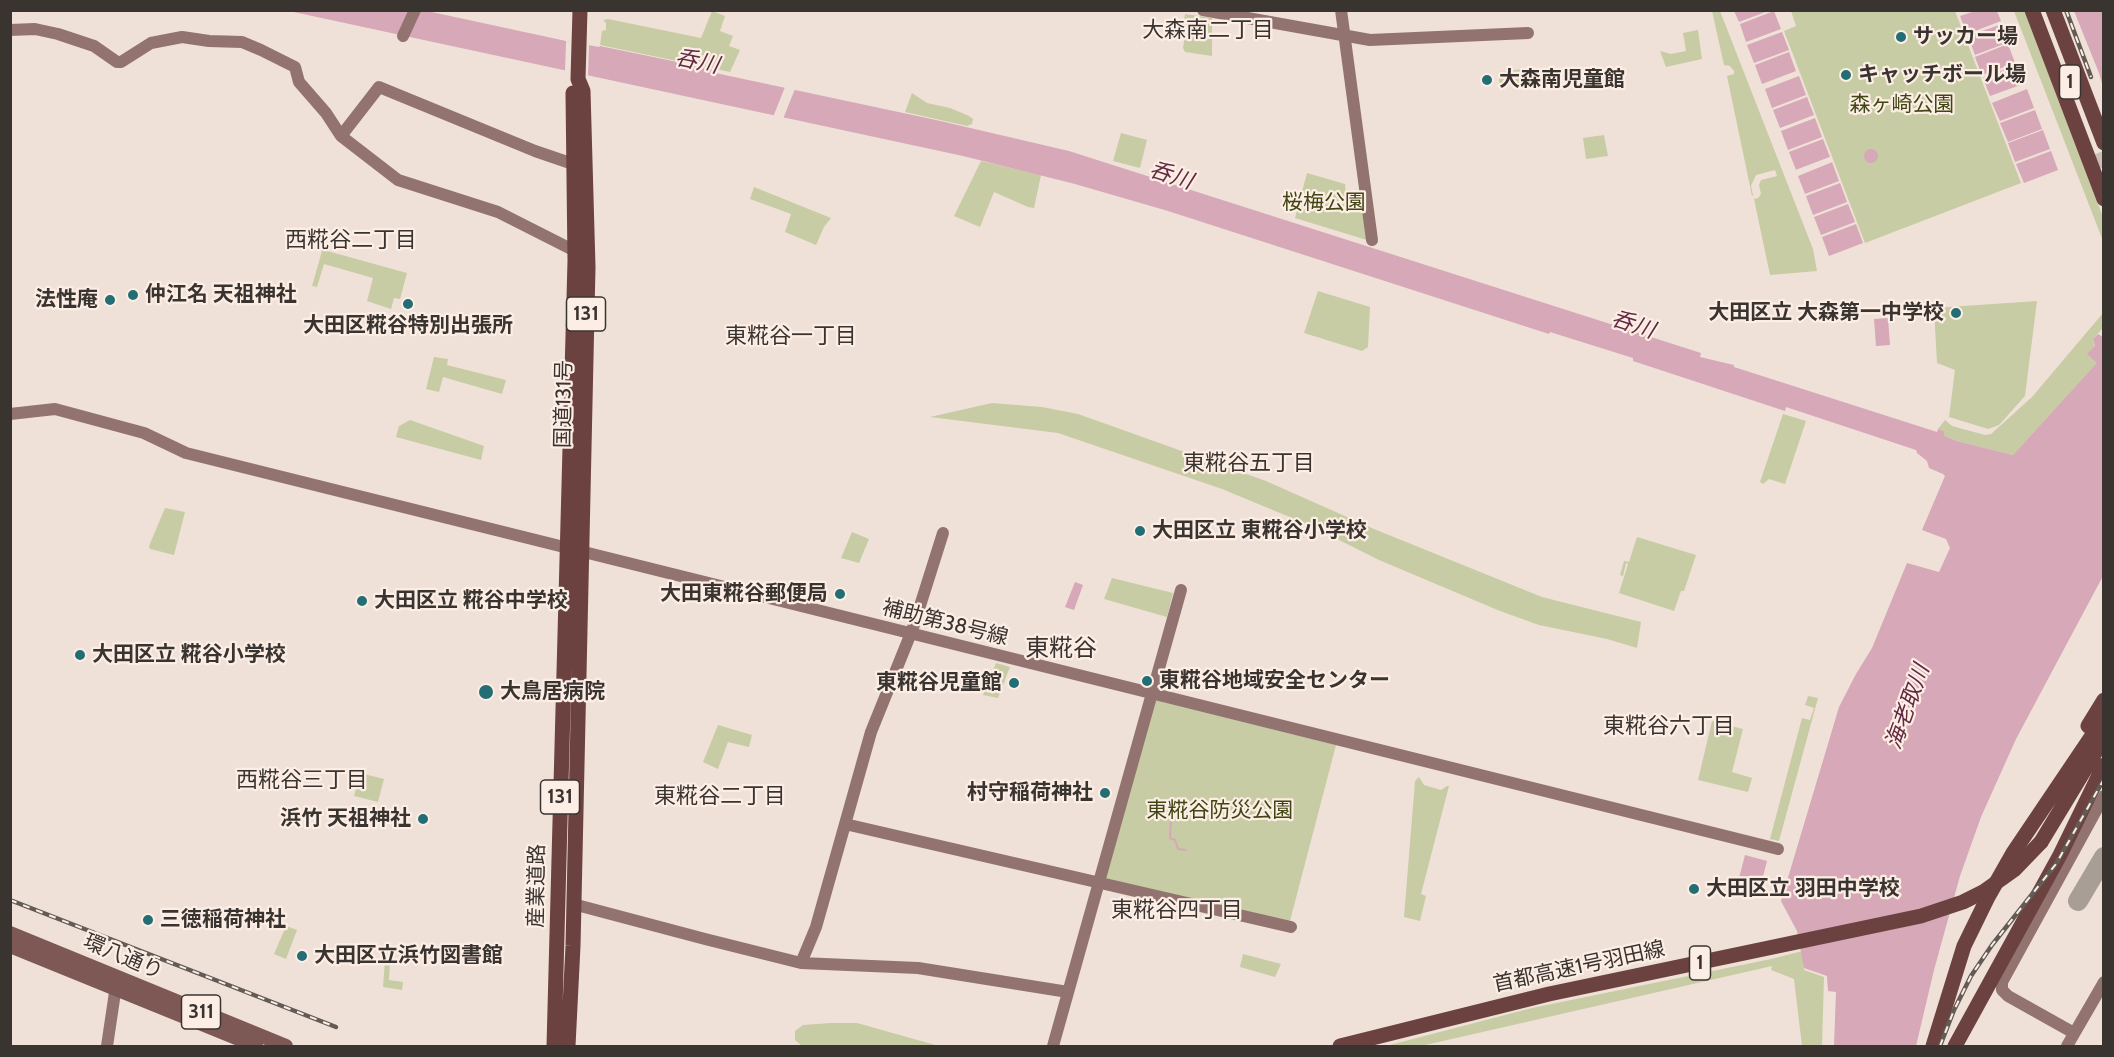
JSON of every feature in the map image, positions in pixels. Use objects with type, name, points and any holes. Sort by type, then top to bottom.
[{"type":"highway","name":"国道131号","points":[[566,547],[576,251],[573,91],[578,76],[580,10]]},
{"type":"highway","points":[[2032,10],[2103,199]]},
{"type":"highway","name":"1","points":[[2043,10],[2100,148]]},
{"type":"highway","name":"1","points":[[2053,10],[2100,148]]},
{"type":"highway","name":"国道131号","points":[[578,76],[583,91],[588,267],[582,551]]},
{"type":"highway","name":"産業道路","points":[[554,1047],[566,547]]},
{"type":"highway","name":"産業道路","points":[[568,1047],[582,551]]},
{"type":"highway","points":[[1933,1047],[1957,966],[1972,929],[2001,874],[2103,707]]},
{"type":"highway","name":"首都高速1号羽田線","points":[[1379,1047],[1555,1003],[1903,930],[1966,911],[1999,894],[2021,877],[2044,845],[2103,738]]},
{"type":"highway","name":"首都高速1号羽田線","points":[[1340,1047],[1549,994],[1921,916],[1963,902],[1983,892],[2044,845],[2066,822],[2103,757]]},
{"type":"highway","points":[[1954,1047],[2060,855],[2103,765]]},
{"type":"main road","name":"環八通り","points":[[10,933],[256,1047]]},
{"type":"main road","name":"環八通り","points":[[10,946],[286,1047]]},
{"type":"street","points":[[403,36],[414,10]]},
{"type":"street","points":[[1203,10],[1370,40],[1528,33]]},
{"type":"street","points":[[1341,10],[1372,240]]},
{"type":"street","points":[[10,30],[35,29],[58,34],[94,46],[117,62],[121,62],[151,44],[182,37],[242,42],[295,67],[299,82],[341,135],[398,180],[498,212],[576,251]]},
{"type":"street","points":[[341,135],[379,87],[535,151],[573,164]]},
{"type":"street","name":"補助第38号線","points":[[10,414],[55,409],[144,434],[186,453],[1778,849]]},
{"type":"street","points":[[801,963],[816,927],[871,732],[911,634],[943,533]]},
{"type":"street","points":[[1053,1047],[1181,590]]},
{"type":"street","points":[[2074,1033],[2008,996],[2002,990],[2002,982],[2103,796]]},
{"type":"street","points":[[845,824],[1290,927]]},
{"type":"street","points":[[573,904],[801,963],[918,968],[1068,992]]},
{"type":"street","points":[[2067,1047],[2103,982]]},
{"type":"street","points":[[107,1047],[116,983]]},
{"type":"green space","points":[[712,11],[725,16],[720,31],[733,36],[729,46],[740,50],[730,72],[600,45],[602,31],[606,30],[606,23],[603,20],[608,19],[701,38]]},
{"type":"green space","points":[[1712,11],[1720,11],[1813,249],[1817,271],[1770,275],[1754,199],[1761,194],[1759,185],[1761,180],[1777,176],[1775,170],[1756,175],[1751,186],[1752,196],[1727,76],[1734,74],[1734,71],[1730,66],[1724,65]]},
{"type":"green space","name":"森ヶ崎公園","points":[[1791,11],[1955,11],[2021,183],[1865,243],[1784,31],[1796,26]]},
{"type":"green space","points":[[2014,11],[2025,11],[2103,217],[2103,241]]},
{"type":"green space","points":[[1185,14],[1212,18],[1212,56],[1185,52],[1183,48],[1185,35],[1182,34]]},
{"type":"green space","points":[[1698,30],[1702,59],[1666,67],[1660,51],[1671,54],[1686,51],[1683,33]]},
{"type":"green space","points":[[1531,68],[1534,81],[1500,86],[1498,72]]},
{"type":"green space","points":[[912,93],[927,103],[950,108],[969,116],[973,119],[972,124],[967,126],[905,112]]},
{"type":"green space","points":[[1121,133],[1147,140],[1140,168],[1113,161]]},
{"type":"green space","points":[[1604,135],[1608,156],[1586,159],[1583,138]]},
{"type":"green space","points":[[981,161],[1041,175],[1034,208],[994,192],[980,227],[954,216]]},
{"type":"green space","name":"桜梅公園","points":[[1307,173],[1345,184],[1346,197],[1364,202],[1370,241],[1295,218]]},
{"type":"green space","points":[[754,187],[831,218],[816,245],[785,232],[791,214],[750,199]]},
{"type":"green space","points":[[309,246],[407,273],[400,299],[394,298],[391,309],[367,301],[373,278],[324,264],[317,287],[312,286],[322,251]]},
{"type":"green space","points":[[1318,291],[1370,307],[1368,347],[1362,351],[1304,333]]},
{"type":"green space","points":[[2037,301],[2025,396],[1999,425],[1988,429],[1949,417],[1955,370],[1937,363],[1934,308]]},
{"type":"green space","points":[[2103,313],[2103,328],[2093,339],[2098,363],[2013,455],[1943,436],[1944,431],[1938,429],[1945,420],[1952,426],[1985,435],[1991,434],[2032,397]]},
{"type":"green space","points":[[434,357],[448,359],[447,365],[506,380],[502,394],[443,377],[439,392],[426,389]]},
{"type":"green space","points":[[992,403],[1042,407],[1078,414],[1266,481],[1374,529],[1542,597],[1641,622],[1637,648],[1607,639],[1539,625],[1500,611],[1379,560],[1309,525],[1222,489],[1058,433],[930,417]]},
{"type":"green space","points":[[1783,414],[1806,421],[1785,484],[1769,479],[1763,484],[1760,482]]},
{"type":"green space","points":[[410,420],[484,446],[481,460],[396,437],[399,426]]},
{"type":"green space","points":[[165,508],[185,512],[174,555],[150,549],[149,546]]},
{"type":"green space","points":[[852,532],[869,539],[859,563],[841,558]]},
{"type":"green space","points":[[1637,537],[1696,555],[1684,591],[1681,591],[1674,611],[1619,593],[1628,564],[1626,563],[1623,576],[1620,575],[1624,561],[1629,562]]},
{"type":"green space","points":[[1112,578],[1173,593],[1167,617],[1104,599]]},
{"type":"green space","points":[[996,663],[1010,667],[998,698],[983,695]]},
{"type":"green space","points":[[1808,696],[1818,698],[1779,841],[1770,839],[1802,718],[1810,720],[1814,708],[1805,705]]},
{"type":"green space","name":"東糀谷防災公園","points":[[1157,700],[1336,745],[1290,921],[1106,880],[1104,877],[1153,703]]},
{"type":"green space","points":[[1712,721],[1743,729],[1732,772],[1752,778],[1748,792],[1698,780]]},
{"type":"green space","points":[[718,725],[752,735],[749,747],[728,742],[718,769],[703,762]]},
{"type":"green space","points":[[360,773],[384,779],[378,802],[354,796]]},
{"type":"green space","points":[[1419,777],[1424,785],[1441,790],[1449,786],[1421,894],[1426,896],[1420,921],[1404,917],[1415,781]]},
{"type":"green space","points":[[286,926],[297,930],[286,959],[274,954]]},
{"type":"green space","points":[[1803,951],[1804,970],[1824,977],[1822,1046],[1802,1046],[1794,979],[1771,970],[1772,966],[1421,1046],[1386,1046],[1532,1008]]},
{"type":"green space","points":[[1243,954],[1281,964],[1275,977],[1240,967]]},
{"type":"green space","points":[[385,960],[390,960],[389,980],[403,982],[402,990],[383,987]]},
{"type":"green space","points":[[857,1023],[939,1046],[801,1045],[795,1040],[795,1031],[803,1025]]},
{"type":"water","name":"海老取川","points":[[289,11],[427,11],[716,70],[716,73],[720,74],[1069,151],[1701,353],[1700,357],[1734,365],[1734,367],[1937,432],[1938,429],[1944,431],[1944,436],[1957,441],[2013,455],[2097,363],[2087,354],[2095,346],[2093,339],[2098,334],[2103,337],[2103,576],[2016,739],[1981,817],[1960,876],[1916,1046],[1834,1046],[1836,992],[1828,991],[1827,976],[1804,968],[1797,931],[1781,901],[1839,707],[1872,648],[1907,563],[1939,572],[1950,548],[1946,539],[1922,530],[1945,476],[1929,468],[1927,461],[1916,450],[1786,407],[1785,411],[1633,361],[1633,358],[1550,332],[1549,334],[1168,211],[1075,184],[963,156]]},
{"type":"water","points":[[1734,11],[1768,11],[1739,22]]},
{"type":"water","points":[[1774,11],[1781,29],[1746,42],[1740,24]]},
{"type":"water","points":[[1975,11],[1997,11],[2001,21],[1967,34],[1960,16]]},
{"type":"water","points":[[2074,11],[2103,11],[2103,87],[2099,73]]},
{"type":"water","points":[[2002,24],[2009,42],[1975,55],[1968,36]]},
{"type":"water","points":[[1782,32],[1789,50],[1754,63],[1747,45]]},
{"type":"water","points":[[2008,44],[2015,63],[1982,75],[1975,57]]},
{"type":"water","points":[[1789,52],[1796,71],[1762,84],[1755,65]]},
{"type":"water","points":[[2016,65],[2023,84],[1990,96],[1983,78]]},
{"type":"water","points":[[1799,76],[1806,95],[1772,108],[1765,89]]},
{"type":"water","points":[[2027,89],[2034,108],[2000,121],[1992,103]]},
{"type":"water","points":[[1807,97],[1814,115],[1780,128],[1773,110]]},
{"type":"water","points":[[2035,110],[2042,129],[2008,142],[2000,123]]},
{"type":"water","points":[[1815,118],[1822,137],[1788,150],[1781,131]]},
{"type":"water","points":[[2043,130],[2050,149],[2015,162],[2008,143]]},
{"type":"water","points":[[1823,139],[1830,157],[1796,170],[1789,152]]},
{"type":"water","points":[[1868,149],[1874,149],[1878,156],[1874,163],[1868,163],[1864,159],[1864,153]]},
{"type":"water","points":[[2051,151],[2058,170],[2024,183],[2016,164]]},
{"type":"water","points":[[1832,162],[1839,181],[1805,194],[1798,176]]},
{"type":"water","points":[[1840,183],[1847,202],[1813,215],[1806,196]]},
{"type":"water","points":[[1848,204],[1855,222],[1821,235],[1814,217]]},
{"type":"water","points":[[1856,224],[1863,243],[1829,256],[1822,237]]},
{"type":"water","points":[[1888,318],[1890,345],[1876,346],[1874,319]]},
{"type":"water","points":[[1075,582],[1083,585],[1074,610],[1065,607]]},
{"type":"water","points":[[1745,855],[1767,861],[1759,892],[1737,886]]},
{"type":"pier","points":[[566,41],[589,45],[588,76],[565,71]]},
{"type":"pier","points":[[785,87],[795,89],[783,119],[773,117]]},
{"type":"pier","points":[[1830,157],[1832,162],[1795,177],[1796,173],[1793,171]]},
{"type":"waterway","points":[[1171,818],[1170,838],[1175,840],[1178,849],[1186,850]]},
{"type":"taxiway","points":[[2078,901],[2104,857]]},
{"type":"tunnel","points":[[2096,154],[2104,172]]},
{"type":"railway","points":[[2066,10],[2091,77]]},
{"type":"railway","points":[[1940,1046],[1971,976],[1992,945],[2056,864],[2104,779]]},
{"type":"railway","points":[[10,900],[336,1027]]},
{"type":"place","name":"サッカー場","points":[[1901,37]]},
{"type":"place","name":"キャッチボール場","points":[[1846,75]]},
{"type":"place","name":"大森南児童館","points":[[1487,80]]},
{"type":"place","name":"仲江名 天祖神社","points":[[133,295]]},
{"type":"place","name":"法性庵","points":[[110,300]]},
{"type":"place","name":"大田区糀谷特別出張所","points":[[408,304]]},
{"type":"place","name":"大田区立 大森第一中学校","points":[[1956,313]]},
{"type":"place","name":"大田区立 東糀谷小学校","points":[[1140,531]]},
{"type":"place","name":"大田東糀谷郵便局","points":[[840,594]]},
{"type":"place","name":"大田区立 糀谷中学校","points":[[362,601]]},
{"type":"place","name":"大田区立 糀谷小学校","points":[[80,655]]},
{"type":"place","name":"東糀谷地域安全センター","points":[[1147,681]]},
{"type":"place","name":"東糀谷児童館","points":[[1014,683]]},
{"type":"place","name":"大鳥居病院","points":[[486,692]]},
{"type":"place","name":"村守稲荷神社","points":[[1105,793]]},
{"type":"place","name":"浜竹 天祖神社","points":[[423,819]]},
{"type":"place","name":"大田区立 羽田中学校","points":[[1694,889]]},
{"type":"place","name":"三徳稲荷神社","points":[[148,920]]},
{"type":"place","name":"大田区立浜竹図書館","points":[[302,956]]},
{"type":"district","name":"大森南二丁目","points":[[1208,31]]},
{"type":"district","name":"西糀谷二丁目","points":[[351,241]]},
{"type":"district","name":"東糀谷一丁目","points":[[791,337]]},
{"type":"district","name":"東糀谷五丁目","points":[[1249,464]]},
{"type":"district","name":"東糀谷","points":[[1061,649]]},
{"type":"district","name":"東糀谷六丁目","points":[[1669,727]]},
{"type":"district","name":"西糀谷三丁目","points":[[302,781]]},
{"type":"district","name":"東糀谷二丁目","points":[[720,797]]},
{"type":"district","name":"東糀谷四丁目","points":[[1177,911]]},
{"type":"water label","name":"呑川","points":[[697,62]]},
{"type":"water label","name":"呑川","points":[[1171,176]]},
{"type":"water label","name":"呑川","points":[[1633,325]]}]
